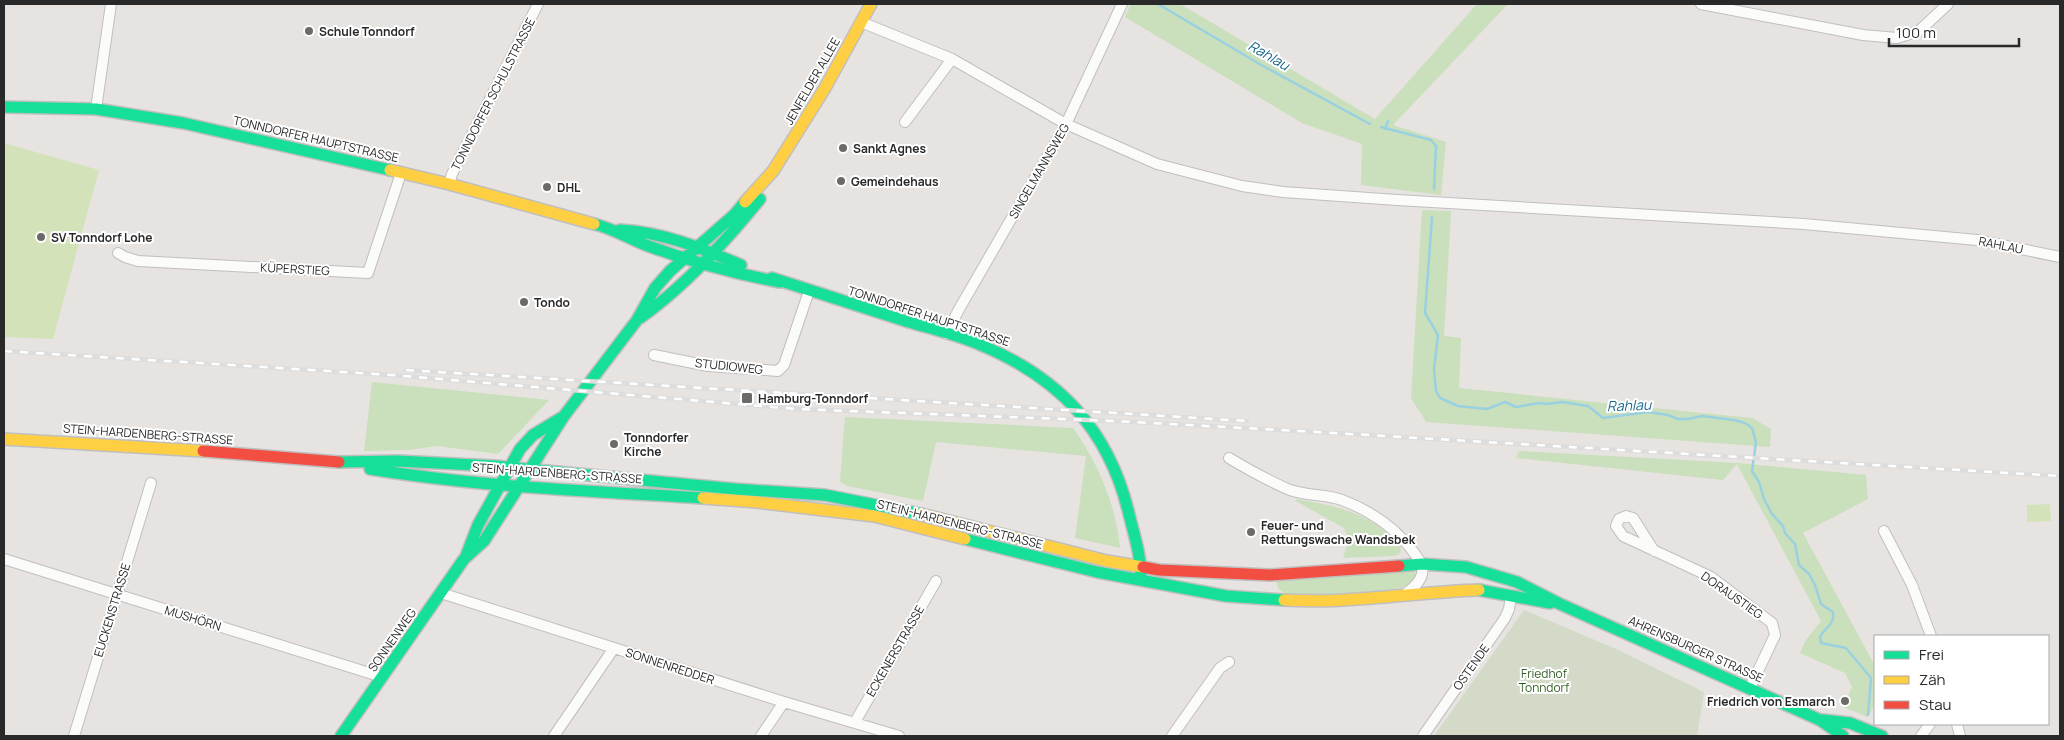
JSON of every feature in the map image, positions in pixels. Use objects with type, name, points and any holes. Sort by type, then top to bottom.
[{"type":"main road","name":"JENFELDER ALLEE","points":[[699,247],[734,215],[772,171],[821,94],[871,4]]},
{"type":"main road","name":"TONNDORFER HAUPTSTRASSE","points":[[4,107],[96,109],[184,123],[449,184],[616,230],[650,233],[699,247],[780,282],[994,350],[1026,366],[1060,392],[1085,419],[1106,451],[1120,479],[1133,528],[1141,567],[1141,581]]},
{"type":"main road","name":"JENFELDER ALLEE","points":[[701,262],[732,234],[766,192],[772,171]]},
{"type":"main road","name":"TONNDORFER HAUPTSTRASSE","points":[[616,230],[629,238],[686,258],[752,278],[780,282]]},
{"type":"main road","name":"SONNENWEG","points":[[464,559],[484,541],[564,416],[637,320],[656,288],[670,272],[699,247]]},
{"type":"main road","name":"SONNENWEG","points":[[637,320],[657,306],[701,262]]},
{"type":"main road","name":"SONNENWEG","points":[[341,736],[464,559],[478,524],[520,449],[533,435],[564,416]]},
{"type":"main road","name":"STEIN-HARDENBERG-STRASSE","points":[[4,439],[162,448],[351,463],[398,461],[509,467],[833,497],[909,511],[1107,561],[1197,573],[1270,575],[1422,569]]},
{"type":"main road","name":"STEIN-HARDENBERG-STRASSE","points":[[351,463],[401,474],[521,485],[757,502],[874,516],[1141,581],[1226,596],[1348,600],[1442,591],[1480,590],[1536,602],[1560,604]]},
{"type":"main road","points":[[1422,569],[1454,565],[1480,570],[1517,582],[1560,604]]},
{"type":"main road","name":"AHRENSBURGER STRASSE","points":[[1560,604],[1820,720],[1843,736]]},
{"type":"main road","name":"AHRENSBURGER STRASSE","points":[[1820,720],[1850,723],[1882,736]]},
{"type":"street","points":[[96,109],[111,4]]},
{"type":"street","name":"TONNDORFER SCHULSTRASSE","points":[[449,184],[452,174],[538,4]]},
{"type":"street","name":"SINGELMANNSWEG","points":[[948,334],[958,311],[1066,124],[1122,4]]},
{"type":"street","points":[[1701,4],[1863,35],[1897,38],[1919,32],[1948,4]]},
{"type":"street","name":"RAHLAU","points":[[862,22],[952,59],[1066,124],[1157,164],[1242,186],[1283,192],[1795,224],[1977,240],[2060,257]]},
{"type":"street","points":[[905,122],[952,59]]},
{"type":"street","name":"KÜPERSTIEG","points":[[118,253],[138,261],[368,273],[401,173]]},
{"type":"street","name":"STUDIOWEG","points":[[654,355],[708,366],[778,370],[784,365],[809,291]]},
{"type":"street","points":[[1229,458],[1260,476],[1293,491],[1335,498],[1351,504],[1395,531],[1406,542],[1422,569],[1442,591]]},
{"type":"street","name":"EUCKENSTRASSE","points":[[74,736],[151,483]]},
{"type":"street","points":[[1884,531],[1912,585],[1931,635]]},
{"type":"street","name":"DORAUSTIEG","points":[[1654,551],[1711,577],[1772,623],[1775,636],[1750,688]]},
{"type":"street","name":"MUSHÖRN","points":[[4,559],[382,677]]},
{"type":"street","points":[[1402,596],[1419,581],[1422,569]]},
{"type":"street","name":"ECKENERSTRASSE","points":[[855,722],[936,580]]},
{"type":"street","name":"SONNENREDDER","points":[[441,593],[784,702],[899,736]]},
{"type":"street","name":"OSTENDE","points":[[1424,736],[1505,618],[1511,596]]},
{"type":"street","points":[[554,736],[614,648]]},
{"type":"street","points":[[1172,736],[1220,668],[1229,662]]},
{"type":"street","points":[[761,736],[784,702]]},
{"type":"street","points":[[1921,736],[1929,725]]},
{"type":"green space","points":[[1131,4],[1180,4],[1375,119],[1477,4],[1508,4],[1393,125],[1446,142],[1441,195],[1361,185],[1362,144],[1302,123],[1125,17]]},
{"type":"green space","name":"SV Tonndorf Lohe","points":[[4,143],[99,170],[53,339],[4,337]]},
{"type":"green space","points":[[1422,210],[1451,211],[1444,336],[1461,338],[1459,388],[1752,418],[1771,429],[1770,447],[1426,422],[1411,398]]},
{"type":"green space","points":[[372,382],[549,400],[498,454],[437,446],[408,450],[364,451]]},
{"type":"green space","points":[[845,417],[1073,428],[1098,470],[1110,500],[1120,548],[1075,538],[1086,456],[936,442],[923,501],[847,486],[840,482]]},
{"type":"green space","points":[[1519,451],[1737,463],[1866,475],[1868,499],[1803,533],[1874,664],[1874,706],[1868,717],[1843,707],[1852,687],[1845,673],[1800,653],[1806,640],[1821,621],[1737,464],[1723,480],[1516,458]]},
{"type":"green space","points":[[1296,499],[1333,506],[1366,519],[1377,525],[1394,539],[1401,551],[1394,556],[1343,558],[1349,540],[1344,528],[1296,501]]},
{"type":"green space","points":[[2050,504],[2051,521],[2027,522],[2027,505]]},
{"type":"green space","points":[[1414,569],[1414,582],[1410,585],[1390,590],[1288,596],[1278,588],[1276,580]]},
{"type":"green space","name":"Friedhof Tonndorf","points":[[1524,610],[1616,649],[1704,692],[1697,736],[1434,736]]},
{"type":"waterway","name":"Rahlau","points":[[1158,4],[1263,66],[1370,124]]},
{"type":"waterway","name":"Rahlau","points":[[1385,129],[1388,121]]},
{"type":"waterway","name":"Rahlau","points":[[1381,127],[1431,140],[1436,146],[1434,189]]},
{"type":"waterway","name":"Rahlau","points":[[1432,217],[1425,313],[1438,335],[1434,369],[1436,391],[1440,398],[1458,406],[1487,409],[1505,402],[1516,407],[1562,402],[1588,406],[1603,418],[1648,412],[1668,415],[1678,419],[1702,416],[1734,420],[1745,423],[1752,428],[1756,442],[1752,471],[1759,482],[1764,499],[1772,514],[1783,526],[1785,533],[1795,544],[1799,565],[1809,574],[1821,604],[1833,612],[1833,620],[1820,637],[1821,643],[1846,648],[1871,678],[1868,715]]},
{"type":"railway","points":[[4,351],[392,375],[797,409],[1114,421],[2060,476]]},
{"type":"railway","points":[[406,370],[1247,421]]},
{"type":"traffic: fast","points":[[4,107],[96,109],[183,123],[390,170]]},
{"type":"traffic: fast","points":[[640,318],[673,292],[704,263],[760,199]]},
{"type":"traffic: fast","points":[[341,736],[464,559],[484,541],[564,416],[637,320],[655,288],[670,271],[734,215],[745,202]]},
{"type":"traffic: fast","points":[[594,224],[683,258],[780,282]]},
{"type":"traffic: fast","points":[[620,230],[667,237],[741,265]]},
{"type":"traffic: fast","points":[[772,278],[972,341],[1009,358],[1035,374],[1057,391],[1077,410],[1094,432],[1109,457],[1129,514],[1139,553],[1141,577]]},
{"type":"traffic: fast","points":[[466,556],[478,525],[520,449],[533,435],[561,418]]},
{"type":"traffic: fast","points":[[339,462],[398,461],[495,466],[735,489],[825,495],[921,514]]},
{"type":"traffic: fast","points":[[370,469],[494,484],[703,498]]},
{"type":"traffic: fast","points":[[965,539],[1097,572],[1226,596],[1284,600]]},
{"type":"traffic: fast","points":[[1399,566],[1422,564],[1466,567],[1517,582],[1560,604],[1820,720],[1843,736]]},
{"type":"traffic: fast","points":[[1479,590],[1550,603]]},
{"type":"traffic: fast","points":[[1823,720],[1850,723],[1882,736]]},
{"type":"traffic: slow","points":[[745,202],[773,171],[825,88],[871,4]]},
{"type":"traffic: slow","points":[[390,170],[449,184],[594,224]]},
{"type":"traffic: slow","points":[[4,439],[203,451]]},
{"type":"traffic: slow","points":[[703,498],[757,502],[874,516],[965,539]]},
{"type":"traffic: slow","points":[[921,514],[1107,561],[1143,567]]},
{"type":"traffic: slow","points":[[1284,600],[1357,599],[1479,590]]},
{"type":"traffic: jam","points":[[203,451],[339,462]]},
{"type":"traffic: jam","points":[[1143,567],[1159,570],[1270,575],[1399,566]]},
{"type":"place","name":"Schule Tonndorf","points":[[309,31]]},
{"type":"place","name":"Sankt Agnes","points":[[843,148]]},
{"type":"place","name":"Gemeindehaus","points":[[841,181]]},
{"type":"place","name":"DHL","points":[[547,187]]},
{"type":"place","name":"SV Tonndorf Lohe","points":[[41,237]]},
{"type":"place","name":"Tondo","points":[[524,302]]},
{"type":"place","name":"Hamburg-Tonndorf","points":[[747,398]]},
{"type":"place","name":"Tonndorfer Kirche","points":[[614,444]]},
{"type":"place","name":"Feuer- und Rettungswache Wandsbek","points":[[1251,532]]},
{"type":"place","name":"Friedrich von Esmarch","points":[[1845,701]]}]
